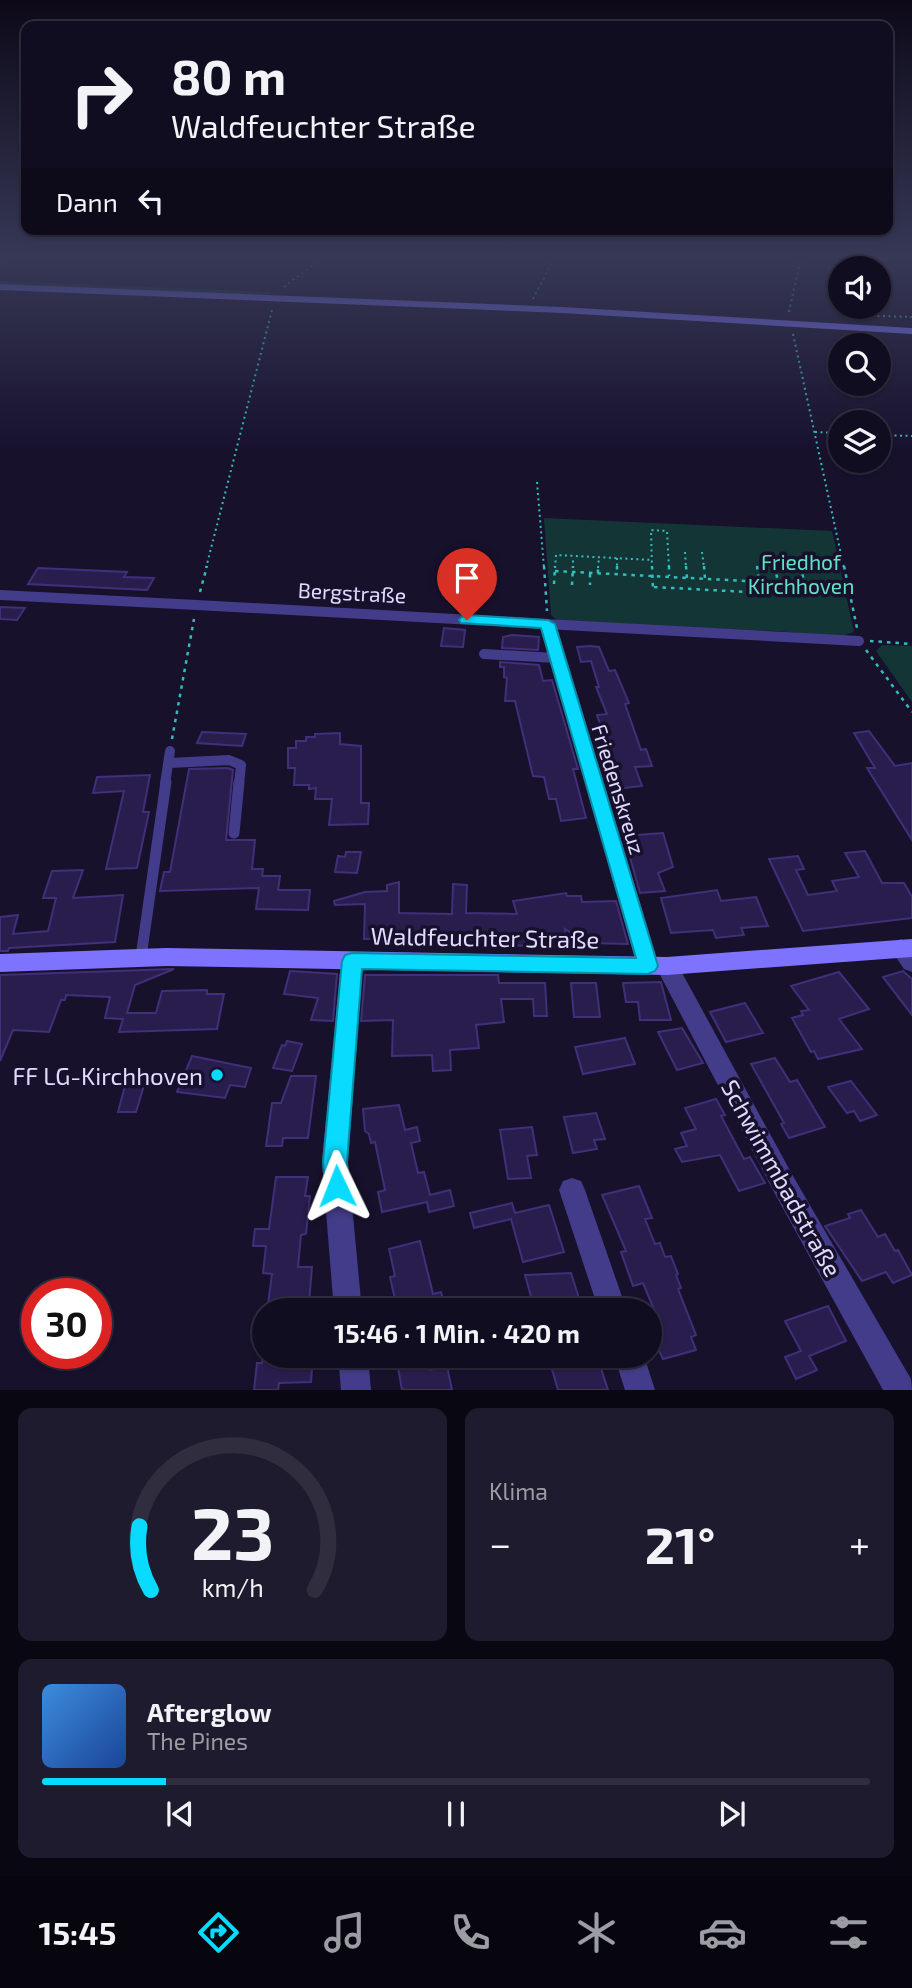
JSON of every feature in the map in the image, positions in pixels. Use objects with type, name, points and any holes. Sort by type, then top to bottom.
[{"type":"main road","points":[[760,322],[912,331]]},
{"type":"main road","name":"Waldfeuchter Straße","points":[[0,963],[141,957],[657,966],[908,953]]},
{"type":"street","name":"Bergstraße","points":[[0,595],[197,605]]},
{"type":"street","name":"Friedenskreuz","points":[[548,624],[556,658],[657,966]]},
{"type":"street","points":[[347,1298],[335,1162],[352,961]]},
{"type":"street","name":"Schwimmbadstraße","points":[[657,966],[900,1390]]},
{"type":"street","points":[[572,1190],[609,1298]]},
{"type":"street","points":[[354,1368],[356,1390]]},
{"type":"street","points":[[633,1368],[640,1390]]},
{"type":"lane","name":"Bergstraße","points":[[197,605],[859,640]]},
{"type":"lane","points":[[484,654],[556,658]]},
{"type":"lane","points":[[141,957],[170,757],[229,760],[241,765],[233,833]]},
{"type":"path","points":[[170,757],[197,605],[269,322]]},
{"type":"path","points":[[792,333],[859,640],[912,712]]},
{"type":"path","points":[[815,432],[828,433]]},
{"type":"path","points":[[891,435],[912,436]]},
{"type":"path","points":[[537,482],[548,624]]},
{"type":"path","points":[[669,577],[667,531],[651,530],[653,588],[766,593]]},
{"type":"path","points":[[685,552],[687,578]]},
{"type":"path","points":[[702,552],[705,579]]},
{"type":"path","points":[[554,584],[556,555],[652,560]]},
{"type":"path","points":[[572,585],[573,556]]},
{"type":"path","points":[[598,573],[599,557]]},
{"type":"path","points":[[617,558],[617,574]]},
{"type":"path","points":[[774,561],[778,583]]},
{"type":"path","points":[[806,594],[800,562],[822,563]]},
{"type":"path","points":[[757,566],[759,582]]},
{"type":"path","points":[[555,571],[804,584]]},
{"type":"path","points":[[590,573],[590,585]]},
{"type":"path","points":[[733,580],[734,592]]},
{"type":"path","points":[[859,640],[912,644]]},
{"type":"green space","name":"Friedhof Kirchhoven","points":[[544,518],[832,531],[854,632],[839,637],[777,631],[559,622],[551,615]]},
{"type":"green space","points":[[882,645],[912,646],[912,702],[876,651]]},
{"type":"building","points":[[38,568],[127,572],[124,577],[154,578],[147,590],[28,584]]},
{"type":"building","points":[[0,607],[25,608],[17,620],[0,619]]},
{"type":"building","points":[[444,628],[465,630],[463,647],[441,646]]},
{"type":"building","points":[[503,637],[539,637],[538,650],[502,648]]},
{"type":"building","points":[[577,647],[599,647],[609,671],[615,670],[629,703],[625,704],[641,750],[646,749],[652,766],[635,767],[642,786],[616,789],[612,775],[618,775],[597,715],[607,714],[596,687],[599,687],[591,661],[581,662]]},
{"type":"building","points":[[500,662],[539,665],[543,681],[552,680],[578,769],[573,769],[586,818],[561,821],[556,799],[549,799],[544,777],[533,776],[515,701],[505,701],[507,678],[504,677],[504,667],[500,667]]},
{"type":"building","points":[[869,731],[895,766],[912,763],[912,840],[867,768],[875,768],[854,733]]},
{"type":"building","points":[[202,732],[246,734],[242,746],[197,743]]},
{"type":"building","points":[[340,733],[340,744],[361,746],[361,803],[369,803],[368,824],[329,825],[332,799],[315,799],[316,788],[294,785],[295,768],[288,768],[288,748],[296,748],[296,741],[306,741],[306,737],[315,737],[315,734]]},
{"type":"building","points":[[189,769],[233,770],[226,840],[255,840],[252,869],[263,869],[262,876],[280,876],[278,890],[310,890],[308,910],[256,909],[259,888],[160,891],[164,872],[170,872]]},
{"type":"building","points":[[150,775],[143,812],[149,812],[137,868],[106,869],[124,791],[93,793],[97,777]]},
{"type":"building","points":[[663,833],[673,867],[658,873],[665,891],[640,893],[624,836]]},
{"type":"building","points":[[865,851],[882,883],[904,883],[912,897],[912,918],[803,931],[769,859],[798,856],[804,869],[796,870],[808,895],[837,891],[832,881],[859,877],[845,853]]},
{"type":"building","points":[[346,852],[361,852],[357,873],[335,872],[338,856],[345,857]]},
{"type":"building","points":[[83,870],[73,898],[123,895],[115,942],[9,948],[8,951],[0,951],[0,917],[18,915],[13,934],[48,931],[56,898],[43,898],[52,871]]},
{"type":"building","points":[[399,882],[399,913],[452,914],[453,884],[467,885],[466,913],[517,914],[513,901],[566,893],[567,896],[581,896],[582,902],[616,901],[628,944],[586,943],[565,929],[566,947],[463,944],[464,941],[410,943],[411,938],[364,939],[365,904],[335,905],[334,901],[365,892],[387,891],[387,885]]},
{"type":"building","points":[[717,890],[721,901],[756,897],[768,926],[741,928],[744,935],[716,938],[713,930],[671,933],[661,898]]},
{"type":"building","points":[[174,969],[135,985],[127,1013],[156,1013],[162,991],[207,990],[207,994],[224,994],[217,1029],[119,1032],[123,1019],[105,1018],[110,997],[66,995],[65,1000],[61,1000],[49,1032],[13,1030],[0,1061],[0,975]]},
{"type":"building","points":[[290,971],[337,974],[333,1021],[311,1020],[318,998],[284,994]]},
{"type":"building","points":[[903,971],[912,979],[912,1015],[883,977]]},
{"type":"building","points":[[839,972],[869,1009],[839,1019],[862,1049],[818,1059],[814,1051],[811,1052],[792,1018],[803,1015],[801,1011],[809,1010],[791,986]]},
{"type":"building","points":[[365,975],[498,975],[499,983],[545,983],[547,1016],[534,1016],[533,999],[501,999],[504,1022],[476,1025],[479,1048],[450,1050],[451,1070],[433,1071],[432,1055],[392,1056],[393,1020],[361,1021]]},
{"type":"building","points":[[661,982],[671,1020],[640,1020],[638,1002],[626,1002],[623,983]]},
{"type":"building","points":[[571,983],[596,983],[600,1017],[574,1017]]},
{"type":"building","points":[[745,1003],[763,1033],[726,1042],[710,1012]]},
{"type":"building","points":[[682,1028],[703,1063],[677,1070],[658,1032]]},
{"type":"building","points":[[625,1038],[635,1064],[583,1074],[575,1047]]},
{"type":"building","points":[[287,1041],[302,1044],[292,1071],[273,1068],[282,1045],[285,1046]]},
{"type":"building","points":[[192,1056],[251,1068],[245,1087],[230,1085],[225,1098],[177,1092]]},
{"type":"building","points":[[775,1058],[790,1082],[797,1080],[825,1127],[789,1138],[781,1124],[784,1123],[751,1064]]},
{"type":"building","points":[[291,1076],[316,1076],[308,1138],[283,1138],[282,1146],[266,1146],[272,1103],[281,1103]]},
{"type":"building","points":[[127,1078],[146,1079],[136,1112],[118,1112]]},
{"type":"building","points":[[851,1081],[877,1115],[860,1121],[854,1111],[847,1113],[828,1087]]},
{"type":"building","points":[[716,1099],[725,1115],[721,1116],[744,1159],[750,1157],[765,1183],[739,1191],[720,1155],[682,1162],[675,1149],[687,1146],[681,1133],[696,1129],[685,1108]]},
{"type":"building","points":[[399,1105],[405,1130],[417,1127],[420,1141],[411,1143],[418,1173],[424,1172],[430,1195],[450,1190],[454,1206],[429,1212],[427,1202],[382,1212],[378,1192],[385,1190],[375,1142],[371,1143],[369,1134],[365,1131],[363,1109]]},
{"type":"building","points":[[596,1113],[605,1139],[594,1140],[597,1149],[573,1153],[564,1117]]},
{"type":"building","points":[[532,1127],[537,1155],[527,1156],[531,1178],[508,1179],[500,1130]]},
{"type":"building","points":[[276,1177],[308,1177],[305,1196],[310,1196],[306,1234],[301,1235],[298,1267],[312,1267],[309,1298],[269,1298],[272,1274],[263,1273],[266,1246],[253,1246],[255,1229],[269,1229]]},
{"type":"building","points":[[639,1186],[652,1218],[645,1219],[655,1244],[660,1243],[665,1257],[671,1256],[678,1274],[676,1275],[681,1288],[678,1289],[696,1335],[691,1337],[696,1350],[663,1359],[662,1298],[649,1298],[643,1283],[633,1286],[621,1252],[626,1251],[602,1195]]},
{"type":"building","points":[[512,1203],[515,1213],[549,1205],[564,1252],[523,1262],[511,1219],[474,1228],[470,1213]]},
{"type":"building","points":[[861,1210],[878,1237],[885,1234],[895,1251],[898,1250],[912,1275],[893,1283],[886,1272],[862,1281],[825,1226],[850,1218],[848,1214]]},
{"type":"building","points":[[420,1241],[433,1294],[441,1292],[443,1298],[395,1298],[390,1277],[395,1276],[389,1249]]},
{"type":"building","points":[[571,1273],[579,1298],[531,1298],[525,1275]]},
{"type":"building","points":[[828,1306],[846,1341],[809,1356],[817,1370],[796,1379],[785,1357],[801,1351],[785,1321]]},
{"type":"building","points":[[256,1368],[312,1368],[311,1382],[279,1383],[278,1390],[254,1390]]},
{"type":"building","points":[[398,1368],[447,1368],[452,1390],[402,1390]]},
{"type":"building","points":[[552,1368],[601,1368],[608,1390],[558,1390]]},
{"type":"place","name":"FF LG-Kirchhoven","points":[[217,1075]]},
{"type":"route","points":[[337,1186],[335,1162],[352,961],[648,966],[548,624],[467,620]]}]
